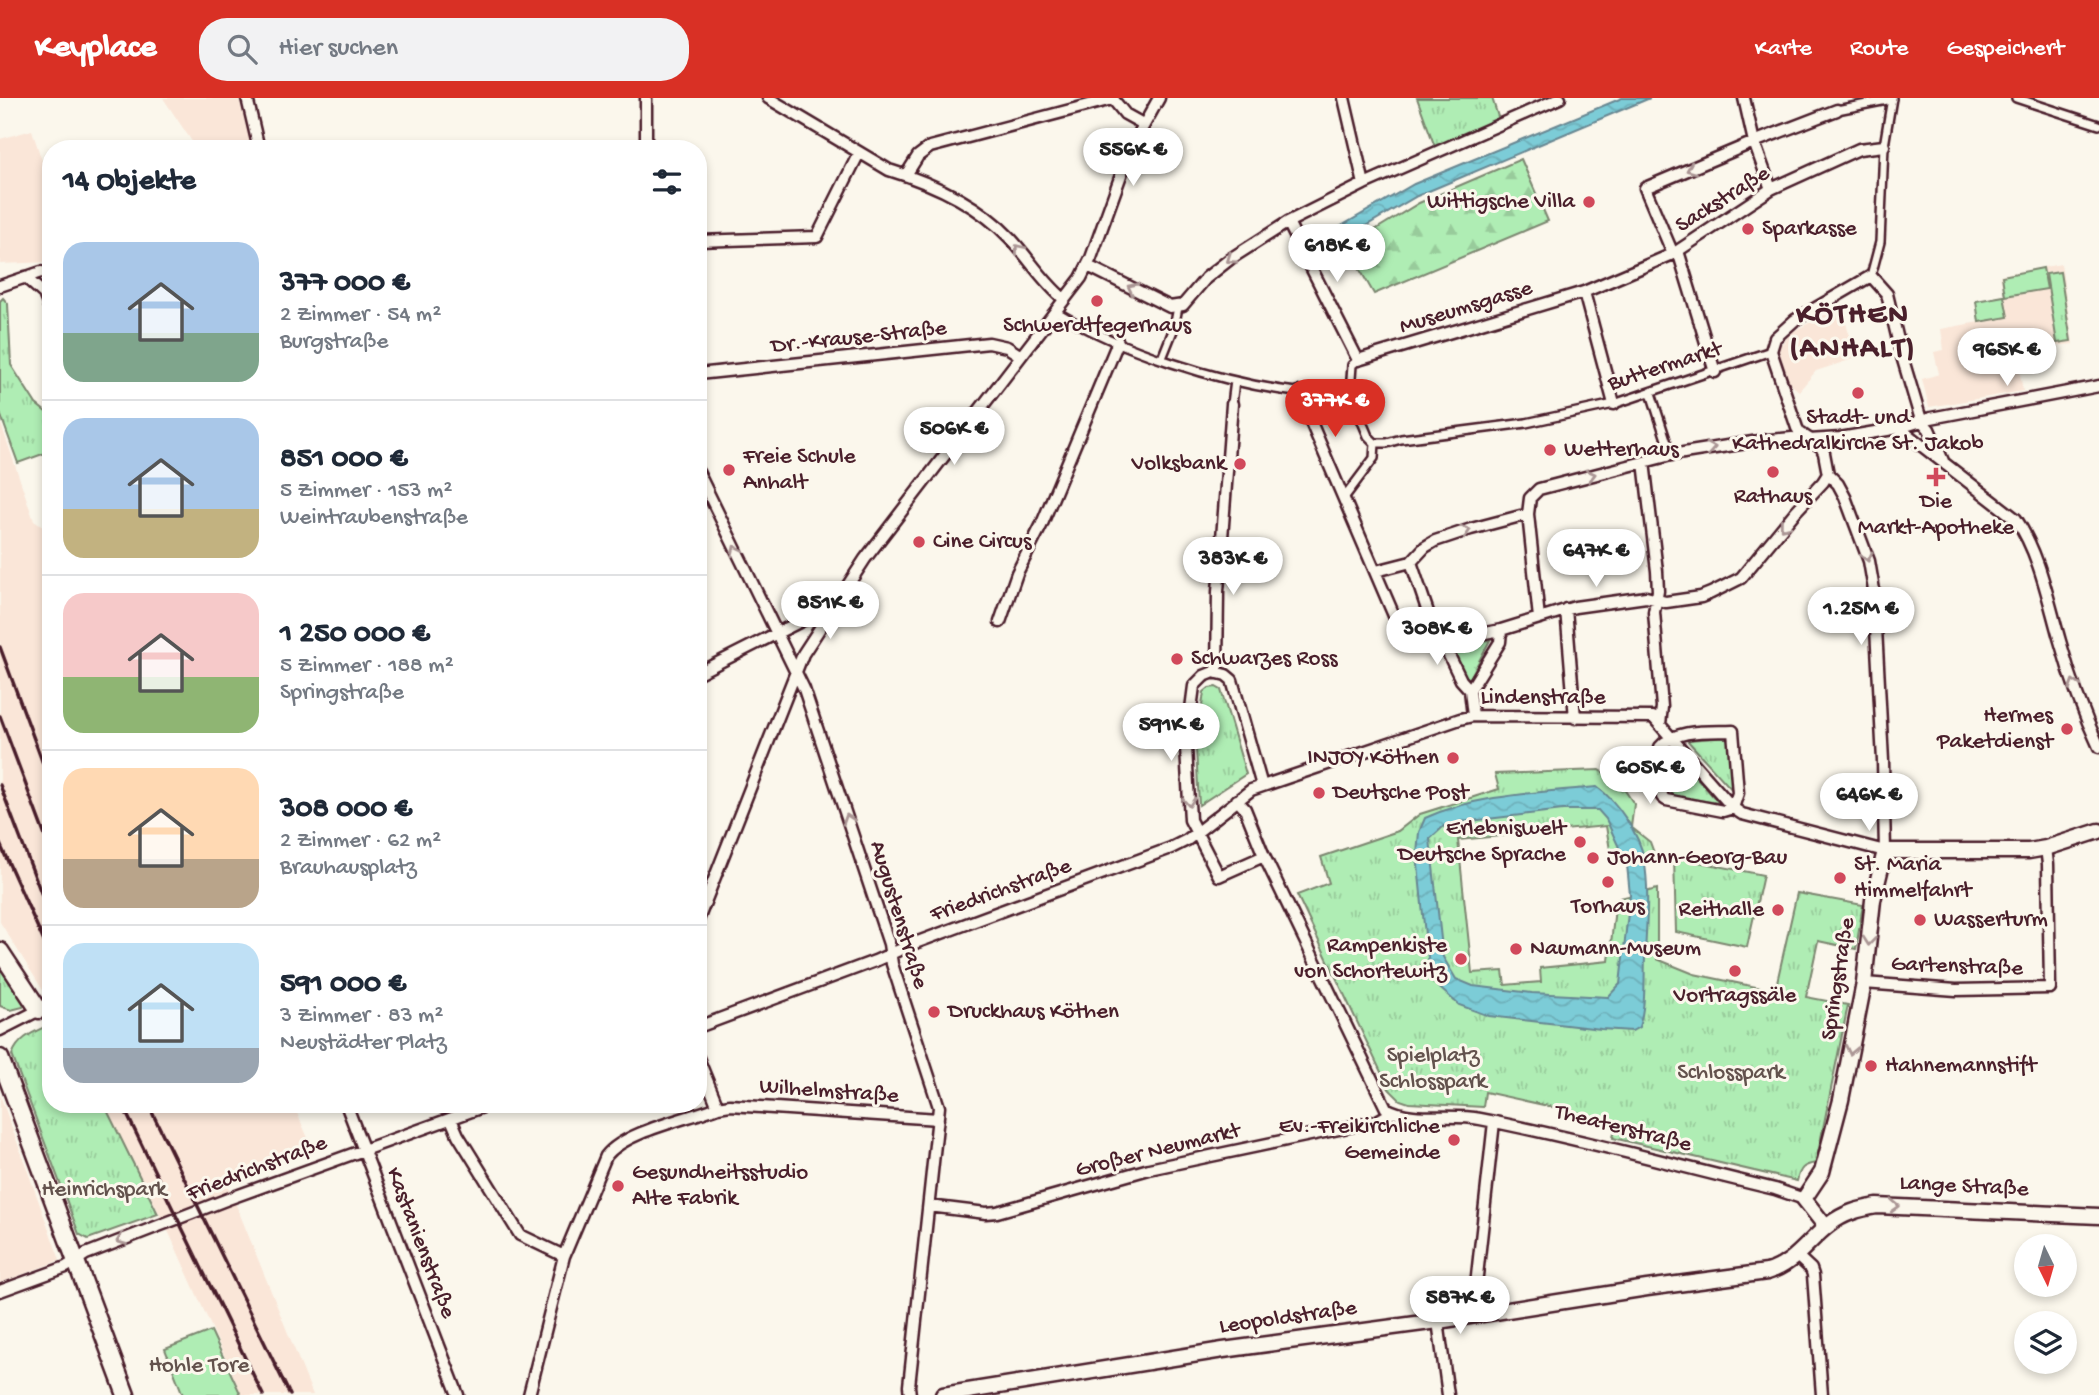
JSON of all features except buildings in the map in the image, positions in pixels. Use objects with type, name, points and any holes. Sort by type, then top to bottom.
[{"type":"main road","points":[[1885,851],[2014,852],[2046,848],[2098,835]]},
{"type":"main road","name":"Springstraße","points":[[1804,1199],[1816,1184],[1826,1160],[1864,983],[1873,900],[1885,851]]},
{"type":"main road","points":[[0,951],[42,1003]]},
{"type":"main road","points":[[0,1058],[126,1395]]},
{"type":"main road","points":[[1804,1199],[1828,1225]]},
{"type":"main road","name":"Lange Straße","points":[[1828,1225],[1853,1211],[1877,1206],[2099,1216]]},
{"type":"main road","name":"Leopoldstraße","points":[[943,1395],[1223,1350],[1767,1272],[1780,1268],[1828,1225]]},
{"type":"street","points":[[247,98],[257,140]]},
{"type":"street","points":[[646,98],[646,140]]},
{"type":"street","points":[[768,98],[889,170],[969,204],[992,220],[1064,299]]},
{"type":"street","points":[[707,897],[794,672],[840,595],[1088,266],[1130,150],[1159,98]]},
{"type":"street","points":[[1344,98],[1364,184]]},
{"type":"street","points":[[1088,266],[1170,307],[1178,307],[1183,305],[1206,278],[1230,259],[1288,222],[1364,184],[1560,98]]},
{"type":"street","points":[[1744,98],[1754,142],[1771,190]]},
{"type":"street","points":[[1715,372],[1676,252],[1645,188],[1837,110],[1892,98],[1884,146],[1880,242],[1871,276],[1795,320],[1775,338],[1771,351]]},
{"type":"street","points":[[2016,98],[2099,125]]},
{"type":"street","points":[[906,175],[918,156],[930,147],[1112,99],[1125,114],[1143,124]]},
{"type":"street","name":"Sackstraße","points":[[1584,292],[1676,252],[1771,190],[1859,149],[1884,146]]},
{"type":"street","points":[[707,241],[817,237],[859,153]]},
{"type":"street","points":[[1288,222],[1358,360],[1352,365],[1350,393],[1368,436],[1375,443],[1374,455],[1344,498]]},
{"type":"street","points":[[0,286],[42,272]]},
{"type":"street","points":[[1871,276],[1887,294],[1901,353],[1922,420],[1943,461]]},
{"type":"street","points":[[25,277],[42,292]]},
{"type":"street","points":[[1584,292],[1614,404]]},
{"type":"street","name":"Museumsgasse","points":[[1358,360],[1584,292]]},
{"type":"street","points":[[1162,358],[1174,328],[1178,307]]},
{"type":"street","points":[[1055,311],[1118,342],[1234,381],[1297,392],[1350,393]]},
{"type":"street","points":[[1000,622],[1017,573],[1041,526],[1118,342]]},
{"type":"street","name":"Dr.-Krause-Straße","points":[[707,373],[989,343],[1007,347],[1021,356]]},
{"type":"street","name":"Buttermarkt","points":[[1375,443],[1569,415],[1651,393],[1771,351]]},
{"type":"street","name":"Springstraße","points":[[1771,351],[1797,428],[1821,447],[1828,474],[1838,484],[1869,561],[1874,590],[1885,851]]},
{"type":"street","points":[[1217,673],[1219,566],[1234,381]]},
{"type":"street","points":[[1539,618],[1528,514],[1530,498],[1539,489],[1671,455],[1759,441],[1792,438],[1840,439],[1899,428],[1922,420],[2099,386]]},
{"type":"street","points":[[1297,392],[1402,630],[1410,633],[1432,626]]},
{"type":"street","points":[[1651,393],[1671,455]]},
{"type":"street","points":[[1899,428],[2016,519],[2040,572],[2080,702],[2099,747]]},
{"type":"street","points":[[1644,462],[1658,591],[1654,612],[1662,707],[1660,724],[1734,808],[1751,816],[1885,851]]},
{"type":"street","points":[[1442,641],[1501,630],[1566,609],[1646,597],[1656,601],[1700,597],[1741,578],[1828,474]]},
{"type":"street","name":"Augustenstraße","points":[[707,491],[804,689],[849,820],[939,1107],[910,1395]]},
{"type":"street","points":[[1376,571],[1411,562],[1425,547],[1436,541],[1528,514]]},
{"type":"street","points":[[1411,562],[1432,626],[1461,680],[1470,690],[1474,716]]},
{"type":"street","points":[[707,668],[811,616],[840,595]]},
{"type":"street","points":[[1566,609],[1575,718]]},
{"type":"street","points":[[1470,690],[1500,642],[1501,630]]},
{"type":"street","points":[[1262,786],[1236,688],[1226,675],[1217,673],[1204,676],[1194,686],[1186,747],[1190,817],[1219,876],[1264,856]]},
{"type":"street","name":"Lindenstraße","points":[[1198,832],[1237,800],[1262,786],[1474,716],[1645,716],[1653,717],[1660,724]]},
{"type":"street","points":[[1733,731],[1738,793],[1734,808],[1723,811],[1662,797],[1660,747],[1672,737],[1681,734],[1733,731]]},
{"type":"street","points":[[1237,800],[1245,809],[1264,856],[1380,1099],[1386,1108],[1393,1112]]},
{"type":"street","name":"Friedrichstraße","points":[[707,1024],[1171,848],[1198,832]]},
{"type":"street","name":"Gartenstraße","points":[[1864,983],[1956,990],[2049,988],[2046,848]]},
{"type":"street","points":[[0,1030],[42,1009]]},
{"type":"street","points":[[707,1080],[718,1107]]},
{"type":"street","name":"Wilhelmstraße","points":[[707,1111],[730,1105],[938,1119]]},
{"type":"street","name":"Theaterstraße","points":[[1393,1112],[1409,1115],[1465,1116],[1494,1122],[1784,1191],[1804,1199]]},
{"type":"street","name":"Großer Neumarkt","points":[[929,1206],[997,1212],[1149,1169],[1377,1121],[1393,1112]]},
{"type":"street","name":"Kastanienstraße","points":[[349,1113],[458,1395]]},
{"type":"street","name":"Friedrichstraße","points":[[0,1291],[66,1267],[86,1254],[467,1113]]},
{"type":"street","name":"Wilhelmstraße","points":[[564,1255],[601,1167],[613,1146],[701,1113]]},
{"type":"street","points":[[451,1119],[458,1135],[520,1235],[564,1255],[529,1395]]},
{"type":"street","points":[[1476,1315],[1475,1294],[1494,1122]]},
{"type":"street","points":[[1796,1255],[1811,1269],[1813,1275],[1822,1395]]},
{"type":"street","points":[[1438,1321],[1448,1395]]},
{"type":"shaded area","points":[[163,98],[239,98],[250,140],[191,140]]},
{"type":"shaded area","points":[[32,130],[42,161],[42,262],[0,264],[0,139]]},
{"type":"shaded area","points":[[2061,264],[2073,344],[2016,350],[2023,391],[1929,407],[1922,379],[1939,374],[1934,352],[1944,350],[1941,329],[1979,322],[1976,301],[2004,296],[2000,275]]},
{"type":"shaded area","points":[[1841,306],[1856,358],[1816,371],[1799,391],[1789,383],[1778,348],[1792,332]]},
{"type":"shaded area","points":[[0,421],[34,521],[42,526],[42,989],[0,922]]},
{"type":"shaded area","points":[[0,1095],[60,1260],[0,1283]]},
{"type":"shaded area","points":[[109,1113],[297,1113],[312,1147],[226,1180],[313,1395],[242,1395],[170,1235]]},
{"type":"green space","points":[[1417,98],[1492,98],[1499,120],[1435,147]]},
{"type":"green space","points":[[1521,159],[1548,221],[1374,294],[1347,247],[1419,203]]},
{"type":"green space","points":[[2043,268],[2047,289],[2005,296],[2002,276]]},
{"type":"green space","points":[[2060,272],[2071,341],[2057,343],[2046,274]]},
{"type":"green space","points":[[2004,296],[2008,317],[1979,322],[1976,301]]},
{"type":"green space","points":[[3,298],[8,304],[11,365],[36,404],[42,409],[42,454],[18,463],[0,413],[0,301]]},
{"type":"green space","points":[[1490,640],[1467,684],[1451,645]]},
{"type":"green space","points":[[1216,687],[1221,690],[1246,774],[1199,805],[1196,748],[1204,692]]},
{"type":"green space","points":[[1729,737],[1733,791],[1687,740]]},
{"type":"green space","points":[[1674,752],[1719,803],[1672,796],[1670,756]]},
{"type":"green space","name":"Schlosspark","points":[[1599,770],[1620,783],[1634,804],[1631,827],[1650,842],[1657,861],[1612,862],[1606,826],[1458,840],[1472,973],[1503,971],[1505,985],[1541,982],[1540,968],[1609,961],[1616,899],[1657,889],[1657,959],[1694,974],[1775,991],[1797,893],[1863,905],[1856,949],[1818,941],[1806,997],[1848,1005],[1816,1163],[1803,1168],[1797,1181],[1613,1138],[1616,1121],[1485,1092],[1483,1107],[1409,1103],[1400,1100],[1389,1089],[1297,895],[1329,883],[1321,857],[1398,831],[1420,814],[1499,789],[1495,774]]},
{"type":"green space","points":[[1674,857],[1763,875],[1747,947],[1676,932]]},
{"type":"green space","points":[[0,960],[25,998],[23,1007],[11,1010],[0,1006]]},
{"type":"green space","name":"Heinrichspark","points":[[42,1028],[42,1113],[108,1113],[158,1214],[88,1239],[79,1234],[12,1055],[23,1039]]},
{"type":"green space","name":"Hohle Tore","points":[[211,1331],[241,1395],[183,1395],[165,1349]]},
{"type":"water","points":[[1622,98],[1650,98],[1417,196],[1316,255],[1312,243],[1414,184]]},
{"type":"water","points":[[1597,787],[1612,800],[1626,819],[1638,839],[1644,859],[1647,895],[1644,1002],[1639,1027],[1632,1031],[1601,1029],[1489,1016],[1459,1005],[1435,984],[1429,965],[1417,854],[1419,832],[1425,818],[1488,799]],"holes":[[[1563,810],[1598,810],[1606,819],[1627,865],[1630,895],[1620,984],[1608,997],[1532,993],[1473,986],[1456,979],[1443,957],[1430,839],[1444,826],[1462,822]]]},
{"type":"railway","points":[[0,647],[42,761]]},
{"type":"railway","points":[[0,716],[42,828]]},
{"type":"railway","points":[[0,785],[42,895]]},
{"type":"railway","points":[[0,844],[42,937]]},
{"type":"railway","points":[[126,1113],[263,1395]]},
{"type":"railway","points":[[152,1113],[290,1395]]},
{"type":"place","name":"Wittigsche Villa","points":[[1589,202]]},
{"type":"place","name":"Sparkasse","points":[[1748,229]]},
{"type":"place","name":"Schwerdtfegerhaus","points":[[1097,301]]},
{"type":"place","name":"Stadt- und Kathedralkirche St. Jakob","points":[[1858,393]]},
{"type":"place","name":"Wetterhaus","points":[[1550,450]]},
{"type":"place","name":"Volksbank","points":[[1240,464]]},
{"type":"place","name":"Freie Schule Anhalt","points":[[729,470]]},
{"type":"place","name":"Rathaus","points":[[1773,472]]},
{"type":"place","name":"Die Markt-Apotheke","points":[[1936,477]]},
{"type":"place","name":"Cine Circus","points":[[919,542]]},
{"type":"place","name":"Schwarzes Ross","points":[[1177,659]]},
{"type":"place","name":"Hermes Paketdienst","points":[[2067,729]]},
{"type":"place","name":"INJOY Köthen","points":[[1453,758]]},
{"type":"place","name":"Deutsche Post","points":[[1319,793]]},
{"type":"place","name":"Erlebniswelt Deutsche Sprache","points":[[1580,842]]},
{"type":"place","name":"Johann-Georg-Bau","points":[[1593,858]]},
{"type":"place","name":"St. Maria Himmelfahrt","points":[[1840,878]]},
{"type":"place","name":"Torhaus","points":[[1608,882]]},
{"type":"place","name":"Reithalle","points":[[1778,910]]},
{"type":"place","name":"Wasserturm","points":[[1920,920]]},
{"type":"place","name":"Naumann-Museum","points":[[1516,949]]},
{"type":"place","name":"Rampenkiste von Schortewitz","points":[[1461,959]]},
{"type":"place","name":"Vortragssäle","points":[[1735,971]]},
{"type":"place","name":"Druckhaus Köthen","points":[[934,1012]]},
{"type":"place","name":"Hahnemannstift","points":[[1871,1066]]},
{"type":"place","name":"Ev.-Freikirchliche Gemeinde","points":[[1454,1140]]},
{"type":"place","name":"Gesundheitsstudio Alte Fabrik","points":[[618,1186]]},
{"type":"district","name":"KÖTHEN (ANHALT)","points":[[1853,333]]},
{"type":"park label","name":"Spielplatz Schlosspark","points":[[1433,1069]]}]
